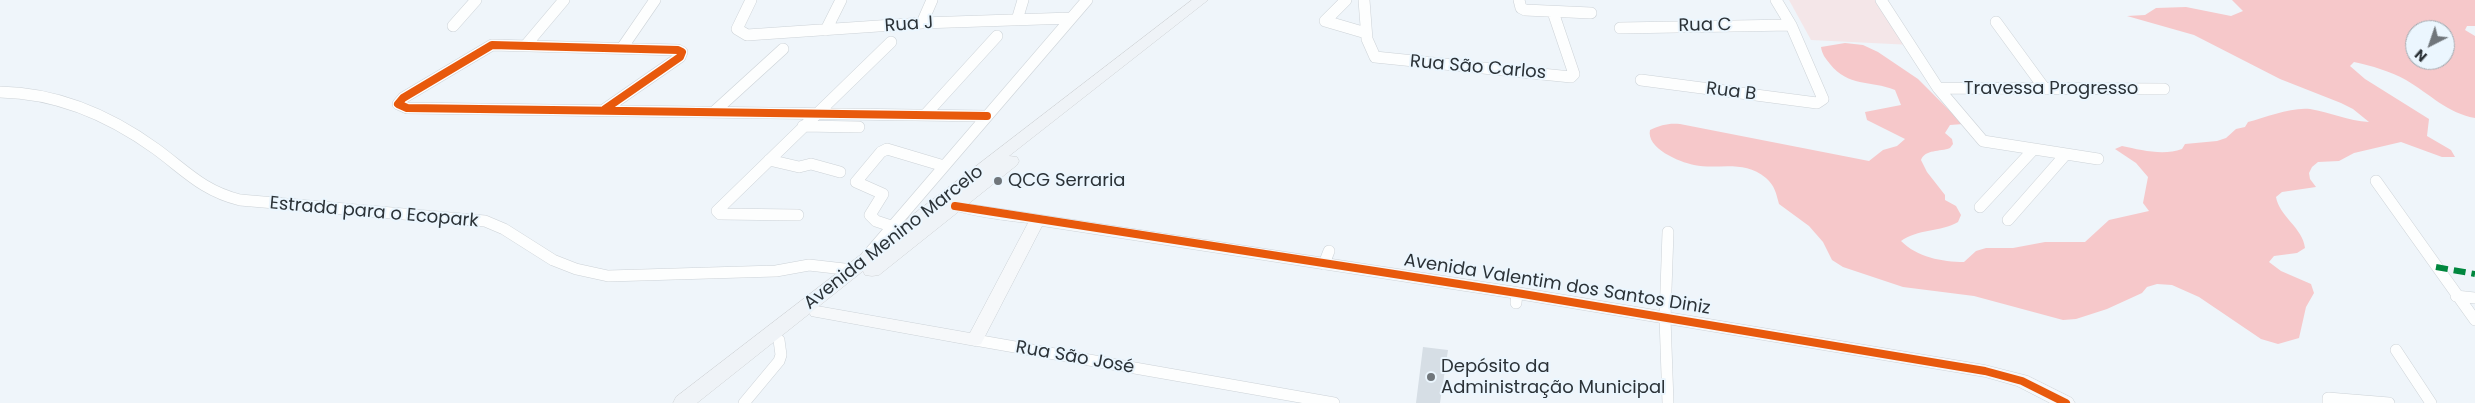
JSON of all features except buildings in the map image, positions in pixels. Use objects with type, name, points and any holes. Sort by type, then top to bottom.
[{"type":"main road","name":"Avenida Menino Marcelo","points":[[700,403],[817,312],[948,203],[1201,0]]},
{"type":"main road","name":"Avenida Menino Marcelo","points":[[683,403],[859,266],[948,203],[1216,0]]},
{"type":"main road","points":[[673,403],[709,383]]},
{"type":"street","points":[[453,26],[476,0]]},
{"type":"street","points":[[526,45],[564,0]]},
{"type":"street","points":[[622,48],[655,0]]},
{"type":"street","name":"Rua J","points":[[751,0],[737,29],[747,35],[922,23],[1071,18]]},
{"type":"street","points":[[826,30],[841,0]]},
{"type":"street","points":[[922,23],[932,0]]},
{"type":"street","points":[[1017,20],[1023,0]]},
{"type":"street","points":[[859,266],[868,252],[1087,0]]},
{"type":"street","points":[[1346,0],[1325,21],[1366,33]]},
{"type":"street","name":"Rua São Carlos","points":[[1364,0],[1366,33],[1370,52],[1379,59],[1571,77],[1574,74],[1553,12]]},
{"type":"street","points":[[1519,0],[1523,10],[1591,13]]},
{"type":"street","points":[[1776,0],[1791,25]]},
{"type":"street","points":[[1881,0],[1938,88],[1983,140],[2033,150],[2098,159]]},
{"type":"street","points":[[1996,22],[2045,89]]},
{"type":"street","name":"Rua C","points":[[1620,28],[1791,25]]},
{"type":"street","name":"Rua B","points":[[1641,80],[1817,103],[1823,99],[1791,25]]},
{"type":"street","points":[[926,114],[997,36]]},
{"type":"street","points":[[798,214],[720,214],[716,212],[891,42]]},
{"type":"street","points":[[605,109],[680,57],[682,52],[678,50],[526,45],[487,47],[403,98],[398,104],[401,107],[418,108],[716,110],[987,116]]},
{"type":"street","points":[[716,110],[783,49]]},
{"type":"street","name":"Travessa Progresso","points":[[1938,88],[2164,89]]},
{"type":"street","name":"Estrada para o Ecopark","points":[[0,92],[42,94],[65,100],[100,115],[155,149],[216,194],[238,200],[327,209],[468,218],[485,221],[504,229],[553,260],[576,269],[608,276],[776,271],[809,265],[859,266]]},
{"type":"street","points":[[803,126],[859,127]]},
{"type":"street","points":[[891,226],[876,221],[870,214],[883,194],[859,185],[856,182],[880,152],[890,150],[944,166]]},
{"type":"street","points":[[1980,207],[2033,150]]},
{"type":"street","points":[[2008,220],[2066,154]]},
{"type":"street","points":[[769,160],[799,167],[811,164],[840,172]]},
{"type":"street","points":[[2376,181],[2456,296],[2475,320]]},
{"type":"street","name":"Avenida Valentim dos Santos Diniz","points":[[948,203],[1037,220],[1327,258],[1517,298],[1665,318],[1985,371],[2022,381],[2066,403]]},
{"type":"street","points":[[975,340],[1037,220]]},
{"type":"street","points":[[1668,232],[1665,318],[1668,403]]},
{"type":"street","points":[[2456,296],[2475,298]]},
{"type":"street","name":"Rua São José","points":[[817,312],[1334,403]]},
{"type":"street","points":[[744,403],[779,361],[781,355],[779,340]]},
{"type":"street","points":[[2396,350],[2431,403]]},
{"type":"street","points":[[2328,400],[2337,397],[2389,403]]},
{"type":"shaded area","points":[[1789,0],[1882,0],[1912,45],[1811,40]]},
{"type":"shaded area","points":[[2232,0],[2475,0],[2475,26],[2467,26],[2465,30],[2475,36],[2475,118],[2456,112],[2415,85],[2394,74],[2354,62],[2350,66],[2365,79],[2429,119],[2427,136],[2451,150],[2455,157],[2442,157],[2401,142],[2354,153],[2339,161],[2318,162],[2309,173],[2310,179],[2316,187],[2282,192],[2276,197],[2278,204],[2300,234],[2305,248],[2297,253],[2274,256],[2269,262],[2281,271],[2311,284],[2314,293],[2306,307],[2299,338],[2278,344],[2261,339],[2199,297],[2172,285],[2157,284],[2147,287],[2142,293],[2107,309],[2076,319],[2063,320],[1974,296],[1903,287],[1843,267],[1832,260],[1823,242],[1809,226],[1779,204],[1771,184],[1757,172],[1731,166],[1694,165],[1665,153],[1653,143],[1650,137],[1650,130],[1654,128],[1668,124],[1680,124],[1869,161],[1883,150],[1897,146],[1905,139],[1867,120],[1865,112],[1901,105],[1895,90],[1852,80],[1844,76],[1828,62],[1821,47],[1845,43],[1863,45],[1878,52],[1918,79],[1963,124],[1950,125],[1945,133],[1952,139],[1953,144],[1950,148],[1929,152],[1921,160],[1927,172],[1945,195],[1945,200],[1956,206],[1961,215],[1958,222],[1914,234],[1901,241],[1922,255],[1947,261],[1964,262],[1976,251],[1986,248],[2013,248],[2045,242],[2085,242],[2109,220],[2149,211],[2143,203],[2148,177],[2136,163],[2115,149],[2122,146],[2152,152],[2175,151],[2182,149],[2185,144],[2217,141],[2226,138],[2236,129],[2245,127],[2248,122],[2295,109],[2310,109],[2369,122],[2353,109],[2341,103],[2280,79],[2194,35],[2127,16],[2145,15],[2156,8],[2186,7],[2231,16],[2243,11]]},
{"type":"marked path","points":[[2436,267],[2475,274]]},
{"type":"cycle path","points":[[605,109],[680,57],[682,52],[678,50],[492,45],[403,98],[398,104],[407,108],[987,116]]},
{"type":"cycle path","points":[[955,206],[1517,293],[1985,371],[2022,381],[2066,403]]},
{"type":"place","name":"QCG Serraria","points":[[998,181]]},
{"type":"place","name":"Depósito da Administração Municipal","points":[[1431,377]]}]
